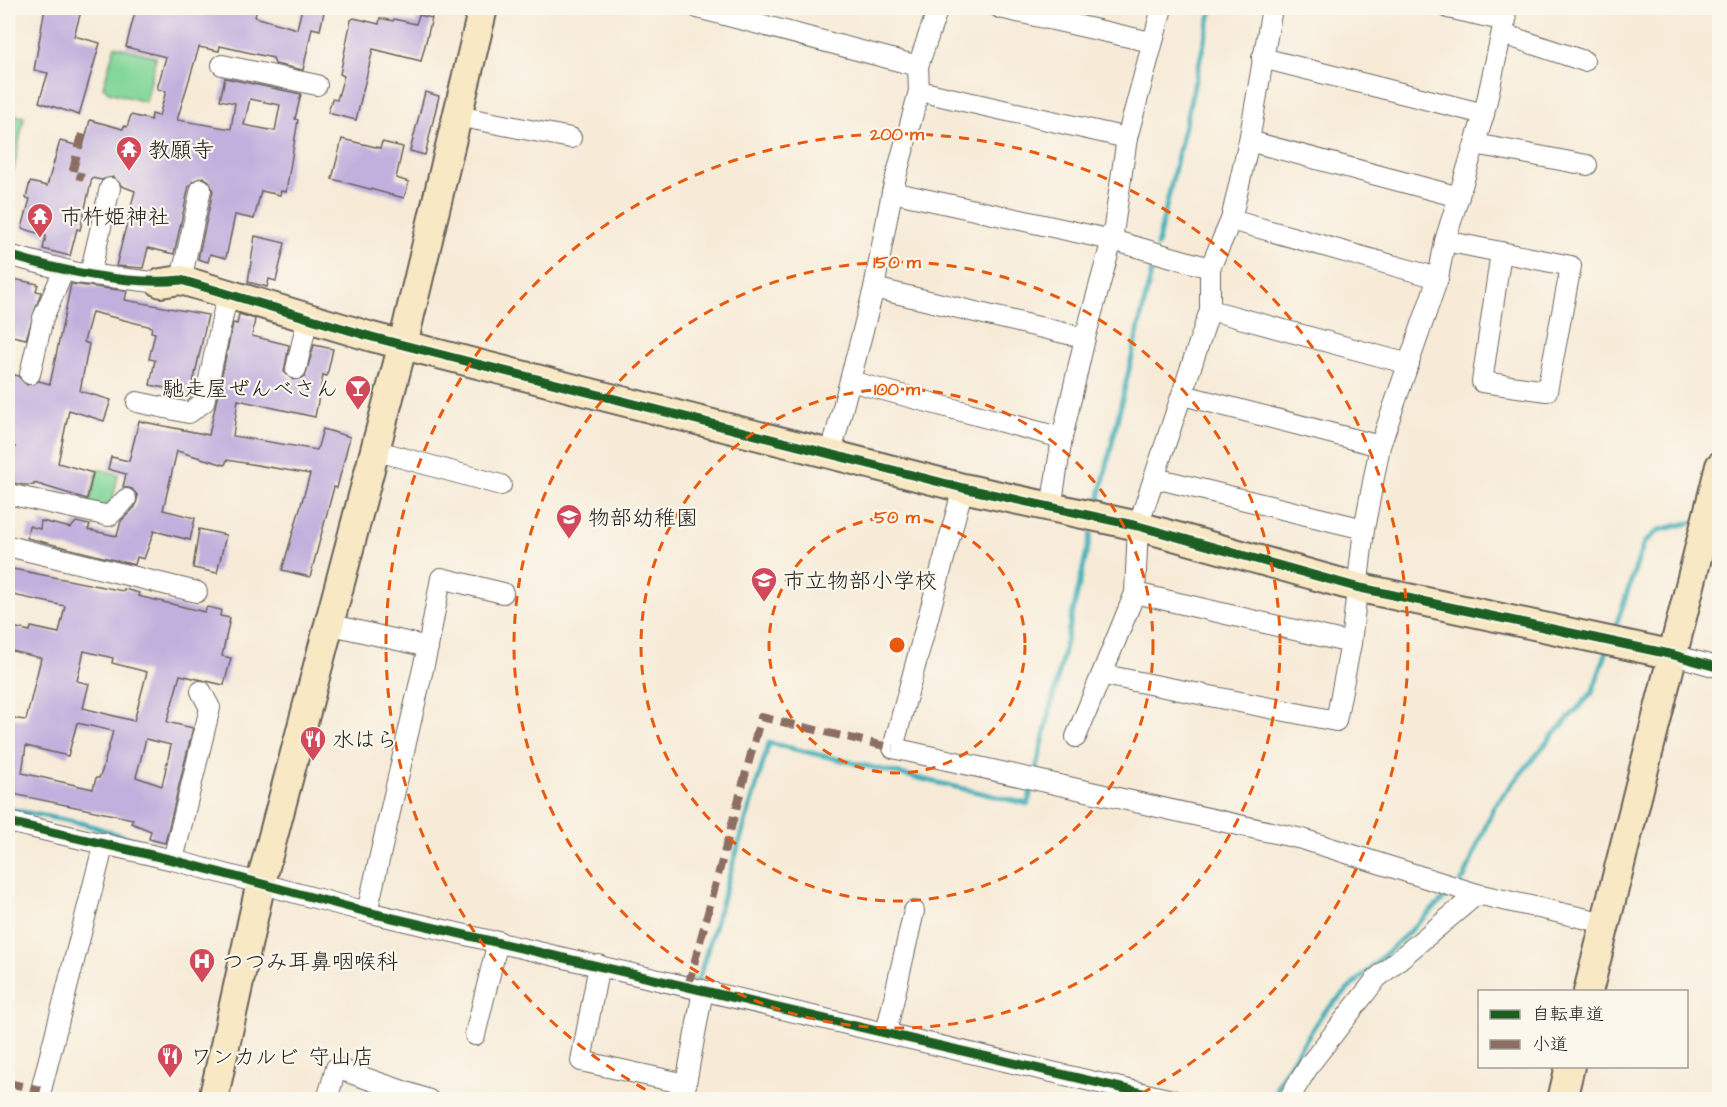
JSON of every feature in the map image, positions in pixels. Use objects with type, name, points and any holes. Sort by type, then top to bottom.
[{"type":"street","points":[[214,1099],[261,882],[403,344],[483,8]]},
{"type":"street","points":[[698,8],[918,66]]},
{"type":"street","points":[[831,453],[874,288],[892,192],[919,91],[918,66],[938,8]]},
{"type":"street","points":[[1000,8],[1151,42]]},
{"type":"street","points":[[1051,508],[1062,438],[1085,339],[1113,240],[1127,138],[1162,8]]},
{"type":"street","points":[[1076,737],[1104,675],[1135,594],[1138,526],[1210,310],[1210,268],[1231,220],[1249,141],[1272,8]]},
{"type":"street","points":[[1448,8],[1505,21],[1584,61]]},
{"type":"street","points":[[1104,675],[1336,721],[1351,644],[1364,529],[1380,446],[1437,278],[1444,242],[1484,114],[1505,21]]},
{"type":"street","points":[[1262,58],[1484,114]]},
{"type":"street","points":[[222,65],[317,85]]},
{"type":"street","points":[[919,91],[1127,138]]},
{"type":"street","points":[[457,116],[571,138]]},
{"type":"street","points":[[1249,141],[1459,197]]},
{"type":"street","points":[[1475,144],[1587,165]]},
{"type":"street","points":[[90,274],[110,188]]},
{"type":"street","points":[[171,281],[201,189]]},
{"type":"street","points":[[892,192],[1113,240],[1210,268]]},
{"type":"street","points":[[1231,220],[1437,278]]},
{"type":"street","points":[[1444,242],[1501,252],[1571,266],[1547,391],[1482,382],[1501,252]]},
{"type":"street","points":[[8,255],[64,270],[171,281],[228,292],[403,344],[963,488],[1138,526],[1356,587],[1674,655],[1719,668]]},
{"type":"street","points":[[30,374],[43,318],[64,270]]},
{"type":"street","points":[[874,288],[1085,339]]},
{"type":"street","points":[[137,402],[189,413],[204,402],[228,292]]},
{"type":"street","points":[[1210,310],[1409,364]]},
{"type":"street","points":[[296,369],[308,317]]},
{"type":"street","points":[[850,381],[1062,438]]},
{"type":"street","points":[[1183,395],[1380,446]]},
{"type":"street","points":[[374,450],[501,485]]},
{"type":"street","points":[[1588,990],[1674,655],[1719,466]]},
{"type":"street","points":[[1155,478],[1364,529]]},
{"type":"street","points":[[963,488],[893,748],[1302,839],[1477,894],[1605,923]]},
{"type":"street","points":[[8,494],[110,516],[126,499]]},
{"type":"street","points":[[8,546],[197,591]]},
{"type":"street","points":[[368,906],[428,647],[441,578],[503,593]]},
{"type":"street","points":[[1135,594],[1351,644]]},
{"type":"street","points":[[329,618],[341,627],[428,647]]},
{"type":"street","points":[[173,860],[210,708],[201,691]]},
{"type":"street","points":[[8,822],[368,906],[498,941],[703,990],[1172,1100]]},
{"type":"street","points":[[39,1098],[104,843]]},
{"type":"street","points":[[1288,1100],[1310,1064],[1377,978],[1477,894]]},
{"type":"street","points":[[886,1033],[914,911]]},
{"type":"street","points":[[475,1035],[498,941]]},
{"type":"street","points":[[600,965],[581,1061],[685,1092],[703,990]]},
{"type":"street","points":[[327,1100],[336,1068],[429,1100]]},
{"type":"street","points":[[1562,1100],[1570,1068]]},
{"type":"green space","points":[[115,46],[156,57],[146,102],[109,92],[103,87]]},
{"type":"green space","points":[[8,113],[24,117],[14,169],[8,167]]},
{"type":"green space","points":[[98,469],[118,474],[113,500],[103,506],[89,504]]},
{"type":"building","points":[[45,8],[82,8],[74,36],[100,43],[79,115],[39,102],[48,73],[34,70]]},
{"type":"building","points":[[136,8],[257,8],[255,17],[297,29],[302,8],[325,8],[320,30],[312,28],[303,70],[275,64],[273,58],[220,46],[219,51],[199,47],[177,120],[231,129],[235,103],[220,100],[225,78],[301,94],[295,119],[298,120],[286,192],[281,191],[280,195],[261,191],[254,219],[235,215],[226,258],[210,254],[208,262],[198,259],[213,191],[209,181],[203,177],[193,181],[189,186],[174,254],[148,248],[143,268],[116,266],[135,191],[122,186],[113,177],[101,180],[92,178],[80,230],[77,229],[70,256],[43,249],[46,236],[22,228],[30,199],[26,198],[30,182],[47,186],[60,141],[83,147],[90,120],[123,129],[124,126],[127,127],[131,115],[151,120],[152,114],[159,116],[166,91],[157,89],[166,57],[126,47]],"holes":[[[250,99],[280,105],[275,131],[244,125]]]},
{"type":"building","points":[[419,15],[432,18],[421,61],[373,49],[356,120],[328,113],[332,99],[337,100],[344,76],[340,74],[351,20],[354,18],[379,24],[380,18],[416,24]]},
{"type":"building","points":[[425,92],[439,96],[425,155],[410,151]]},
{"type":"building","points":[[342,139],[380,148],[382,142],[403,147],[396,178],[409,182],[404,198],[332,179]]},
{"type":"building","points":[[255,236],[285,243],[276,281],[269,279],[267,287],[248,282]]},
{"type":"building","points":[[8,278],[38,284],[36,291],[41,292],[26,339],[8,335]]},
{"type":"building","points":[[71,284],[127,291],[125,300],[208,315],[190,397],[174,394],[175,390],[150,385],[155,360],[149,359],[155,333],[151,332],[152,327],[92,312],[84,342],[89,344],[80,391],[111,400],[104,421],[69,410],[58,463],[93,473],[87,499],[34,483],[34,485],[24,485],[8,482],[15,447],[8,446],[8,373],[18,376],[27,385],[39,381],[50,384]]},
{"type":"building","points":[[239,314],[255,319],[252,336],[289,345],[284,372],[293,380],[305,377],[314,345],[333,349],[327,376],[323,375],[315,417],[238,400],[233,436],[317,450],[323,429],[350,437],[310,577],[282,570],[310,474],[227,460],[225,465],[177,451],[163,510],[195,518],[190,540],[154,531],[144,559],[137,557],[135,565],[27,538],[29,526],[40,529],[41,521],[71,528],[76,522],[90,525],[88,530],[117,536],[121,521],[135,507],[138,496],[132,489],[123,487],[126,474],[108,469],[111,457],[129,461],[139,421],[209,435],[233,323],[237,324]]},
{"type":"building","points":[[199,529],[226,535],[217,573],[193,568]]},
{"type":"building","points":[[8,568],[123,591],[124,589],[139,593],[138,596],[205,612],[207,607],[221,610],[220,616],[230,618],[222,656],[231,658],[224,685],[180,675],[167,722],[193,728],[165,843],[149,839],[151,831],[131,823],[133,819],[8,793],[8,718],[26,720],[41,658],[8,650],[8,626],[30,631],[31,627],[59,633],[65,606],[8,594]],"holes":[[[84,651],[113,658],[112,663],[147,672],[134,721],[83,708],[89,684],[77,681]],[[77,723],[113,731],[102,771],[99,778],[96,778],[93,789],[22,773],[26,746],[68,756]],[[146,739],[171,745],[162,786],[136,777]]]},
{"type":"waterway","points":[[1157,246],[1212,8]]},
{"type":"waterway","points":[[1098,504],[1154,261]]},
{"type":"waterway","points":[[1613,634],[1644,543],[1659,530],[1698,521]]},
{"type":"waterway","points":[[1035,775],[1091,534]]},
{"type":"waterway","points":[[1460,883],[1494,806],[1552,736],[1592,693],[1608,648]]},
{"type":"waterway","points":[[693,980],[698,981],[769,743],[1028,804],[1032,785]]},
{"type":"waterway","points":[[8,809],[85,824],[157,847]]},
{"type":"waterway","points":[[1272,1100],[1280,1080],[1322,1014],[1451,892]]},
{"type":"marked path","points":[[82,134],[72,174],[84,177]]},
{"type":"marked path","points":[[688,986],[761,717],[893,748]]},
{"type":"marked path","points":[[8,1083],[41,1090]]},
{"type":"cycle path","points":[[8,255],[71,271],[117,279],[181,280],[372,337],[963,488],[1138,526],[1356,587],[1674,655],[1720,668]]},
{"type":"cycle path","points":[[8,822],[173,860],[367,912],[1172,1100]]},
{"type":"place","name":"教願寺","points":[[129,172]]},
{"type":"place","name":"市杵姫神社","points":[[40,239]]},
{"type":"place","name":"馳走屋ぜんべさん","points":[[358,411]]},
{"type":"place","name":"物部幼稚園","points":[[569,540]]},
{"type":"place","name":"市立物部小学校","points":[[764,603]]},
{"type":"place","name":"水はら","points":[[313,762]]},
{"type":"place","name":"つつみ耳鼻咽喉科","points":[[202,984]]},
{"type":"place","name":"ワンカルビ 守山店","points":[[170,1079]]}]
